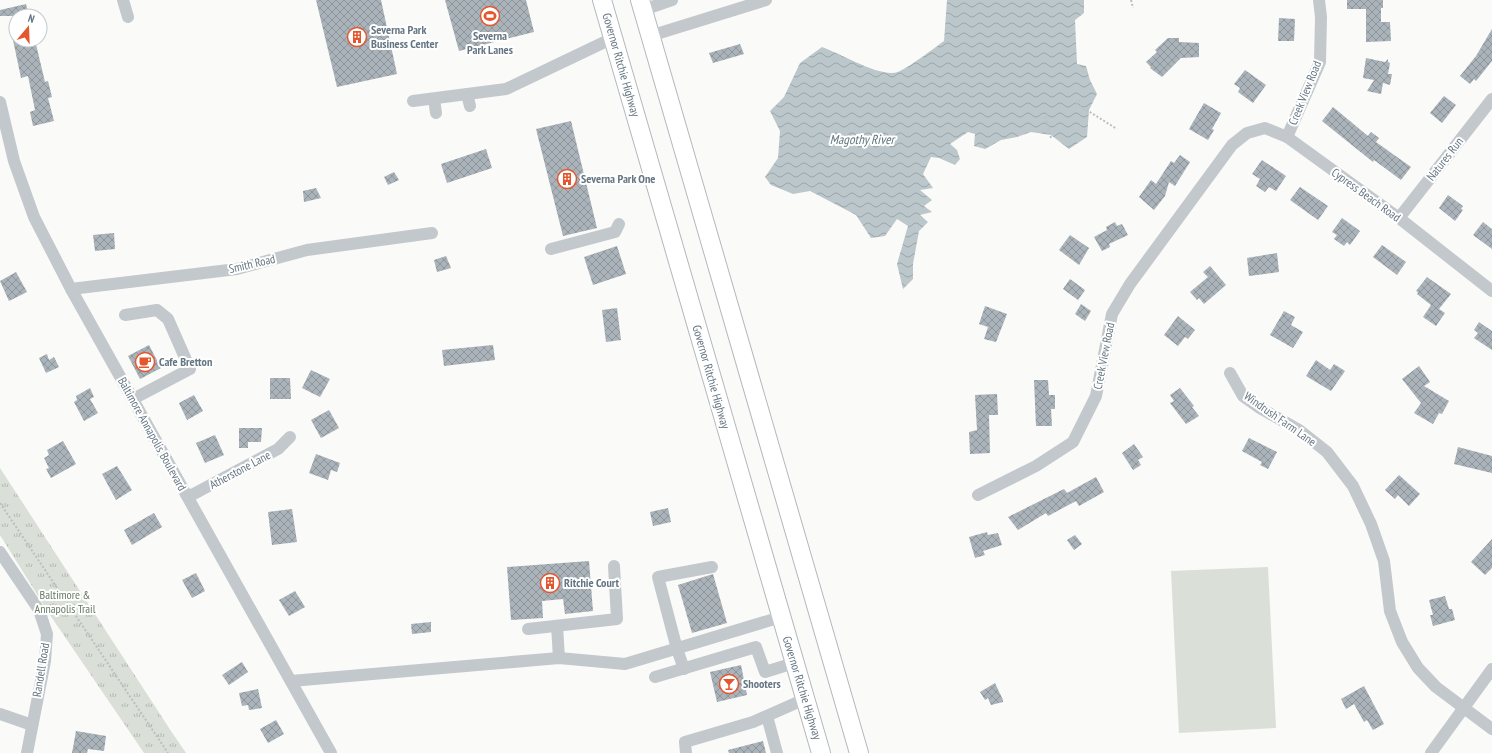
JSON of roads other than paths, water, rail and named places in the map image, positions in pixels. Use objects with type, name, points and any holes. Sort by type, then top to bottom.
[{"type":"highway","name":"Governor Ritchie Highway","points":[[602,0],[794,663],[822,753]]},
{"type":"highway","points":[[641,5],[859,753]]},
{"type":"street","points":[[123,0],[128,17]]},
{"type":"street","points":[[641,5],[672,0]]},
{"type":"street","points":[[650,36],[766,0]]},
{"type":"street","name":"Creek View Road","points":[[1287,137],[1320,62],[1321,17],[1319,0]]},
{"type":"street","points":[[413,101],[506,89],[613,38]]},
{"type":"street","points":[[467,94],[470,106]]},
{"type":"street","points":[[434,99],[436,113]]},
{"type":"street","name":"Natures Run","points":[[1399,218],[1492,99]]},
{"type":"street","name":"Baltimore Annapolis Boulevard","points":[[0,102],[14,161],[34,217],[71,289],[331,753]]},
{"type":"street","name":"Cypress Beach Road","points":[[1232,145],[1247,133],[1265,128],[1287,137],[1399,218],[1492,292]]},
{"type":"street","name":"Creek View Road","points":[[978,495],[1036,466],[1073,442],[1096,396],[1112,314],[1130,284],[1232,145]]},
{"type":"street","points":[[551,249],[615,232],[619,224]]},
{"type":"street","name":"Smith Road","points":[[71,289],[237,269],[307,250],[432,233]]},
{"type":"street","points":[[125,315],[157,310],[163,314],[168,319],[190,369],[133,399]]},
{"type":"street","name":"Windrush Farm Lane","points":[[1230,373],[1243,396],[1260,408],[1299,430],[1327,452],[1353,486],[1371,524],[1384,561],[1390,611],[1402,642],[1418,668],[1436,687],[1492,728]]},
{"type":"street","name":"Atherstone Lane","points":[[188,497],[278,449],[290,437]]},
{"type":"street","name":"Randell Road","points":[[0,552],[39,610],[47,634],[45,661],[27,753]]},
{"type":"street","points":[[528,629],[617,619],[614,566]]},
{"type":"street","points":[[684,668],[677,649],[658,577],[712,567]]},
{"type":"street","points":[[291,681],[559,658],[625,664],[781,617]]},
{"type":"street","points":[[557,626],[559,658]]},
{"type":"street","points":[[655,677],[756,647],[765,672],[794,663]]},
{"type":"street","points":[[1431,753],[1492,669]]},
{"type":"street","points":[[686,753],[685,742],[753,722],[805,699]]},
{"type":"street","points":[[0,714],[32,726]]},
{"type":"street","points":[[766,716],[777,753]]},
{"type":"water","name":"Magothy River","points":[[947,0],[1084,0],[1084,13],[1075,20],[1077,64],[1086,66],[1090,80],[1097,94],[1089,110],[1087,137],[1069,149],[1051,135],[1031,132],[1017,137],[1001,140],[985,149],[974,146],[975,134],[968,132],[950,144],[957,150],[960,159],[955,165],[939,158],[931,157],[923,174],[933,188],[920,190],[932,200],[924,206],[932,212],[920,215],[928,222],[919,231],[913,264],[913,279],[903,289],[897,264],[908,226],[897,219],[885,236],[871,238],[856,215],[810,191],[793,194],[771,185],[765,177],[778,158],[780,131],[770,111],[784,97],[800,63],[822,47],[860,64],[881,71],[890,73],[898,72],[908,67],[944,41]]},
{"type":"place","name":"Severna Park Lanes","points":[[490,16]]},
{"type":"place","name":"Severna Park Business Center","points":[[357,37]]},
{"type":"place","name":"Severna Park One","points":[[567,179]]},
{"type":"place","name":"Cafe Bretton","points":[[145,362]]},
{"type":"place","name":"Ritchie Court","points":[[550,583]]},
{"type":"place","name":"Shooters","points":[[729,684]]},
{"type":"park label","name":"Baltimore & Annapolis Trail","points":[[65,602]]}]
